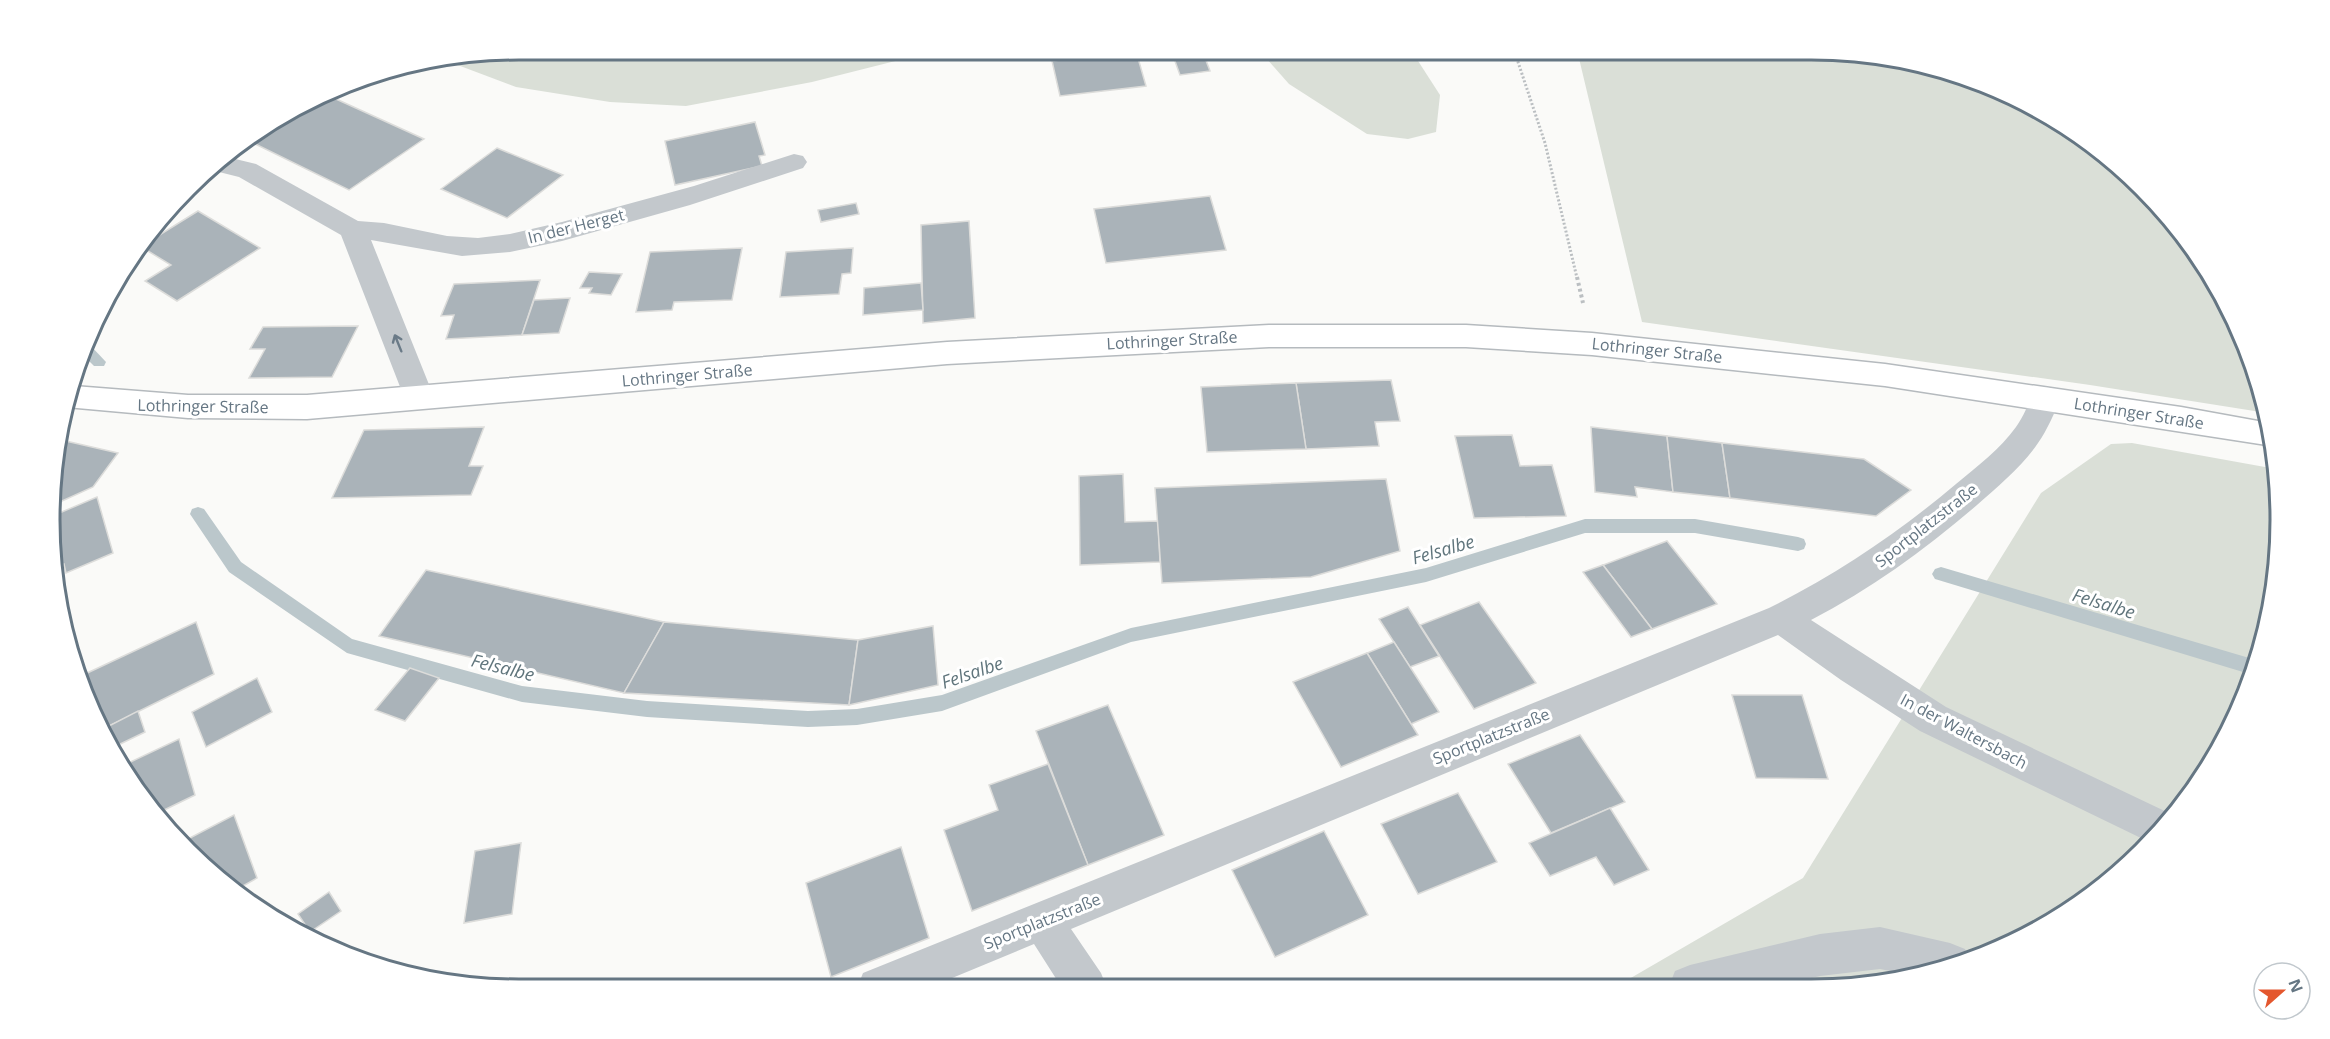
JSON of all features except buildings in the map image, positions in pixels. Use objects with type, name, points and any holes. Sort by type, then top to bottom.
[{"type":"main road","name":"Lothringer Straße","points":[[77,399],[150,406],[234,409],[307,407],[935,354],[1123,342],[1368,334],[1466,336],[1592,344],[1885,375],[2046,398],[2262,433]]},
{"type":"street","name":"In der Herget","points":[[227,166],[247,170],[352,230],[368,230],[457,247],[480,247],[573,228],[753,177],[794,162]]},
{"type":"street","points":[[352,230],[419,397]]},
{"type":"street","name":"Sportplatzstraße","points":[[900,979],[1781,618],[1821,599],[1873,567],[1935,522],[1987,477],[2027,435],[2046,398]]},
{"type":"street","name":"In der Waltersbach","points":[[1781,618],[1854,669],[1933,719],[2153,825]]},
{"type":"street","points":[[1042,921],[1080,979]]},
{"type":"street","points":[[1719,979],[1820,955],[1880,948],[1937,961]]},
{"type":"path","points":[[1517,60],[1545,143],[1592,344]]},
{"type":"shaded area","points":[[520,60],[899,60],[812,82],[686,106],[610,102],[516,87],[457,65]]},
{"type":"shaded area","points":[[1268,60],[1417,60],[1440,95],[1436,132],[1408,139],[1367,134],[1289,84]]},
{"type":"shaded area","points":[[1579,60],[1810,60],[1870,64],[1958,84],[2014,107],[2066,137],[2113,174],[2156,217],[2193,264],[2223,316],[2246,372],[2256,411],[2090,385],[1642,322]]},
{"type":"shaded area","points":[[2132,443],[2267,467],[2270,520],[2266,579],[2246,667],[2223,723],[2193,775],[2156,822],[2113,865],[2066,902],[2014,932],[1958,955],[1900,970],[1841,978],[1629,979],[1803,878],[2041,493],[2111,444]]},
{"type":"waterway","name":"Felsalbe","points":[[91,354],[99,362]]},
{"type":"waterway","name":"Felsalbe","points":[[198,514],[235,567],[347,645],[522,694],[647,709],[808,719],[857,717],[942,703],[1131,635],[1426,575],[1585,526],[1695,526],[1798,544]]},
{"type":"waterway","name":"Felsalbe","points":[[1941,574],[2247,665]]}]
